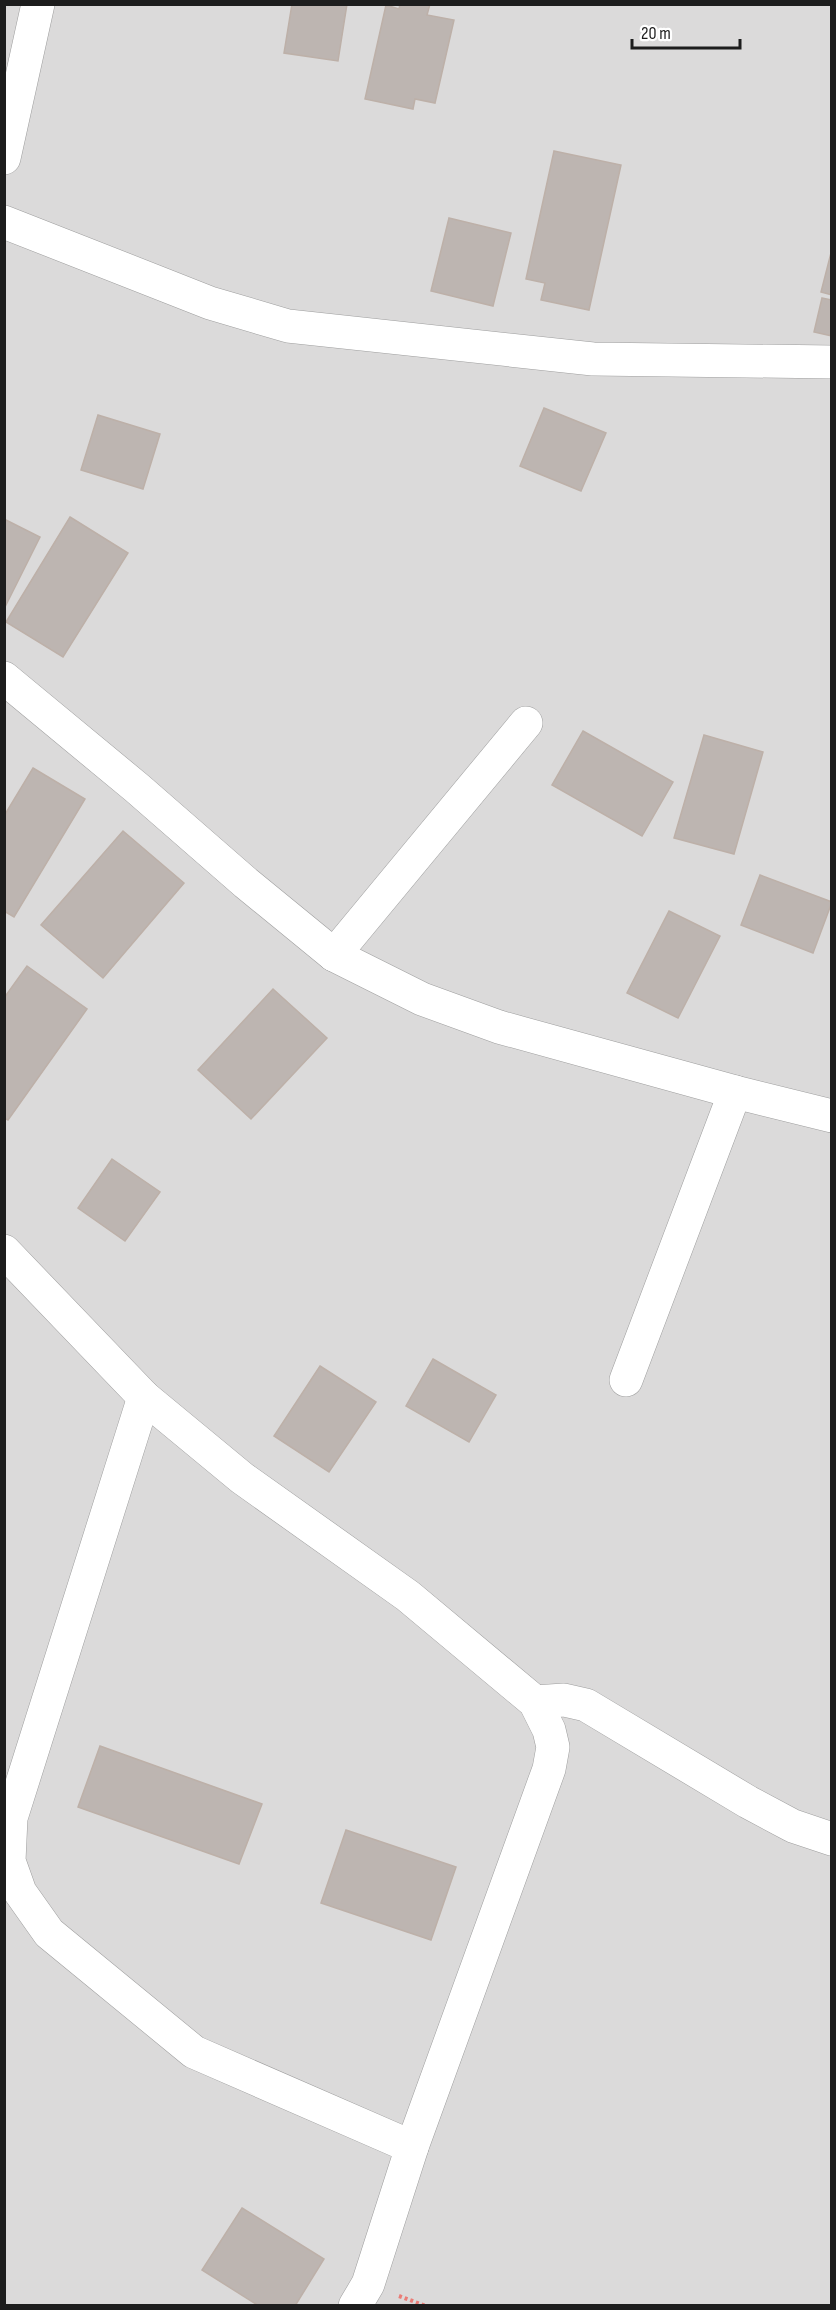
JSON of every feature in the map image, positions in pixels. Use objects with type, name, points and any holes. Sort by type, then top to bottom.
[{"type":"street","points":[[4,158],[38,4]]},
{"type":"street","points":[[4,222],[210,303],[288,326],[593,359],[831,362]]},
{"type":"street","points":[[4,678],[334,955],[422,999],[499,1027],[831,1116]]},
{"type":"street","points":[[334,955],[526,723]]},
{"type":"street","points":[[626,1380],[735,1092]]},
{"type":"street","points":[[4,1251],[144,1397],[250,1484],[408,1596],[535,1702],[549,1730],[553,1747],[549,1769],[412,2147],[368,2284],[355,2306]]},
{"type":"street","points":[[144,1397],[11,1818],[9,1861],[20,1892],[48,1933],[194,2052],[412,2147]]},
{"type":"street","points":[[535,1702],[564,1700],[586,1705],[748,1802],[793,1826],[831,1839]]},
{"type":"shaded area","points":[[5,5],[831,5],[831,2305],[5,2305]]},
{"type":"building","points":[[292,4],[347,4],[338,61],[284,53]]},
{"type":"building","points":[[400,4],[430,4],[427,15],[454,20],[435,103],[415,99],[413,109],[365,99],[386,5],[399,9]]},
{"type":"building","points":[[554,151],[621,165],[589,310],[541,300],[545,283],[526,279]]},
{"type":"building","points":[[449,218],[511,233],[493,306],[431,291]]},
{"type":"building","points":[[832,249],[832,295],[821,292]]},
{"type":"building","points":[[822,298],[832,300],[832,336],[814,332]]},
{"type":"building","points":[[544,408],[606,433],[581,491],[520,466]]},
{"type":"building","points":[[98,415],[160,434],[143,489],[81,470]]},
{"type":"building","points":[[70,517],[128,553],[63,657],[6,622]]},
{"type":"building","points":[[6,520],[40,537],[4,609],[4,523]]},
{"type":"building","points":[[583,731],[673,782],[642,836],[552,785]]},
{"type":"building","points":[[704,735],[763,752],[734,854],[674,838]]},
{"type":"building","points":[[33,768],[85,799],[14,917],[4,911],[4,816]]},
{"type":"building","points":[[123,831],[184,883],[103,978],[41,925]]},
{"type":"building","points":[[760,875],[832,902],[813,953],[741,925]]},
{"type":"building","points":[[669,911],[720,936],[678,1018],[627,993]]},
{"type":"building","points":[[27,966],[87,1009],[8,1120],[4,1118],[4,998]]},
{"type":"building","points":[[273,989],[327,1038],[251,1119],[198,1070]]},
{"type":"building","points":[[112,1159],[160,1192],[125,1241],[78,1208]]},
{"type":"building","points":[[433,1359],[496,1395],[469,1442],[406,1406]]},
{"type":"building","points":[[320,1366],[376,1402],[329,1472],[274,1436]]},
{"type":"building","points":[[100,1746],[262,1804],[239,1864],[78,1807]]},
{"type":"building","points":[[346,1830],[456,1867],[431,1940],[321,1903]]},
{"type":"building","points":[[242,2208],[324,2259],[295,2306],[259,2306],[202,2270]]}]
